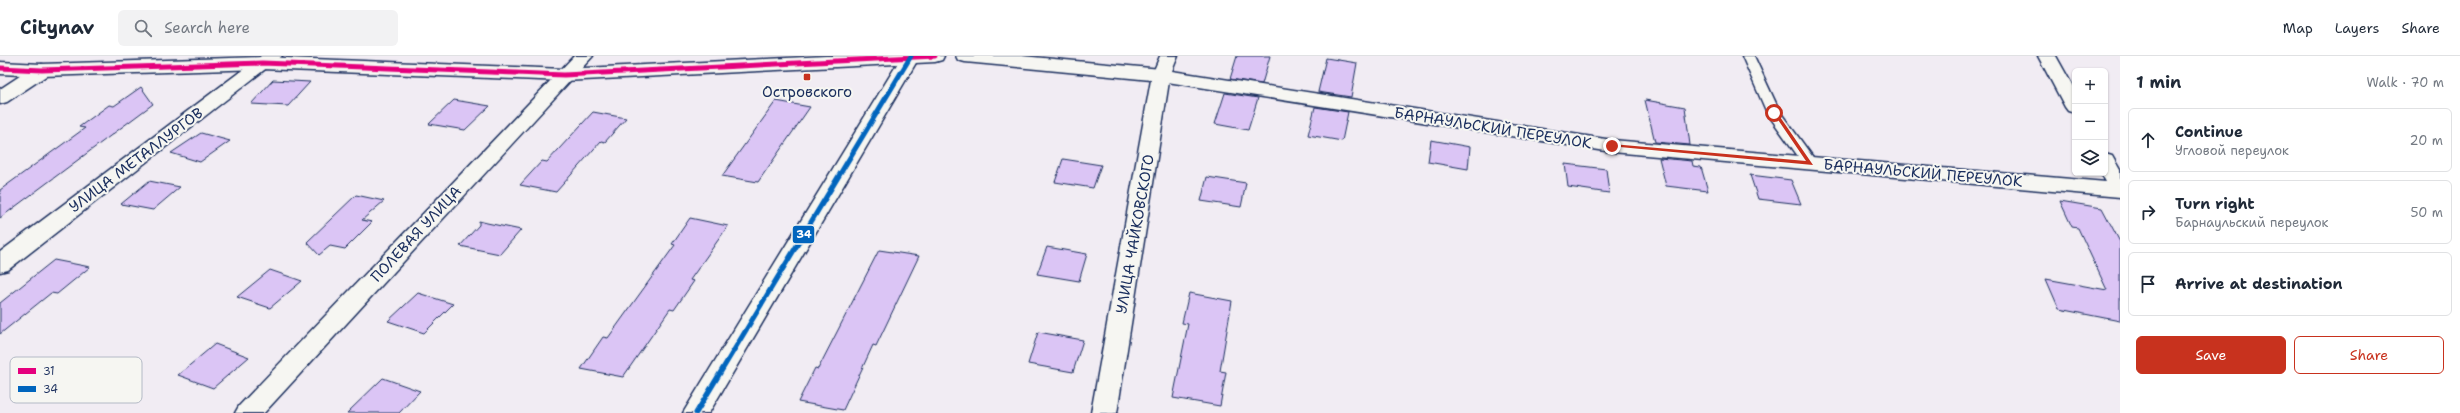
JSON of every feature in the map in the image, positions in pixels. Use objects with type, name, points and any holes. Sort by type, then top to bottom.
[{"type":"street","name":"ПОЛЕВАЯ УЛИЦА","points":[[248,413],[564,75],[584,56]]},
{"type":"street","points":[[696,413],[911,56]]},
{"type":"street","points":[[0,68],[42,70],[267,60],[564,75],[911,56],[935,56]]},
{"type":"street","name":"БАРНАУЛЬСКИЙ ПЕРЕУЛОК","points":[[964,56],[1165,66],[1612,146],[2120,190]]},
{"type":"street","points":[[2047,56],[2073,104]]},
{"type":"street","name":"УЛИЦА МЕТАЛЛУРГОВ","points":[[0,264],[267,60]]},
{"type":"street","name":"УЛИЦА ЧАЙКОВСКОГО","points":[[1104,413],[1165,66]]},
{"type":"street","points":[[0,98],[42,70]]},
{"type":"street","points":[[2108,168],[2120,190]]},
{"type":"lane","points":[[1748,56],[1759,75],[1774,113],[1810,163]]},
{"type":"building","points":[[1237,56],[1270,56],[1262,84],[1230,79]]},
{"type":"building","points":[[1326,58],[1357,63],[1351,97],[1318,92]]},
{"type":"building","points":[[273,80],[310,82],[288,106],[251,104]]},
{"type":"building","points":[[141,87],[153,104],[0,218],[0,190],[85,128],[79,127],[109,105],[114,106]]},
{"type":"building","points":[[1225,93],[1258,98],[1248,130],[1215,124]]},
{"type":"building","points":[[454,100],[490,106],[465,130],[429,124]]},
{"type":"building","points":[[1645,100],[1685,107],[1690,145],[1655,142]]},
{"type":"building","points":[[776,101],[810,107],[758,182],[722,176]]},
{"type":"building","points":[[1315,107],[1348,112],[1342,141],[1308,135]]},
{"type":"building","points":[[593,112],[626,118],[605,142],[601,141],[556,192],[520,185],[542,161],[547,162]]},
{"type":"building","points":[[201,133],[230,141],[200,162],[171,153]]},
{"type":"building","points":[[1431,140],[1470,147],[1468,169],[1428,162]]},
{"type":"building","points":[[1659,158],[1692,161],[1693,166],[1701,167],[1708,191],[1666,186]]},
{"type":"building","points":[[1063,159],[1101,165],[1093,188],[1055,182]]},
{"type":"building","points":[[1565,164],[1606,169],[1609,193],[1568,187]]},
{"type":"building","points":[[1750,175],[1791,180],[1801,204],[1758,199]]},
{"type":"building","points":[[1207,177],[1246,183],[1241,207],[1201,201]]},
{"type":"building","points":[[149,181],[180,187],[153,210],[121,204]]},
{"type":"building","points":[[356,195],[384,201],[362,220],[372,222],[345,249],[330,246],[319,255],[307,242]]},
{"type":"building","points":[[2060,201],[2102,208],[2120,242],[2120,321],[2059,309],[2046,279],[2107,290],[2078,228],[2072,227]]},
{"type":"building","points":[[690,218],[728,226],[690,280],[694,281],[674,310],[670,309],[623,377],[581,369],[603,337],[608,338],[675,245],[672,244]]},
{"type":"building","points":[[479,221],[521,230],[500,254],[460,246],[479,225]]},
{"type":"building","points":[[1047,247],[1087,254],[1079,281],[1037,274]]},
{"type":"building","points":[[879,250],[919,256],[876,346],[873,345],[843,410],[798,402],[815,368],[818,369]]},
{"type":"building","points":[[54,260],[90,267],[57,294],[51,293],[0,334],[0,303]]},
{"type":"building","points":[[270,270],[302,281],[270,308],[237,297]]},
{"type":"building","points":[[418,293],[453,304],[424,333],[388,321]]},
{"type":"building","points":[[1189,293],[1232,301],[1220,371],[1226,372],[1220,406],[1173,398],[1188,324],[1182,323]]},
{"type":"building","points":[[1038,332],[1083,340],[1073,372],[1028,364]]},
{"type":"building","points":[[215,344],[249,357],[213,388],[178,375]]},
{"type":"building","points":[[383,378],[420,391],[399,413],[347,413]]},
{"type":"transit line","name":"34","points":[[696,413],[911,56]]},
{"type":"transit line","name":"31","points":[[0,68],[42,70],[262,63],[564,75],[935,56]]},
{"type":"place","name":"Островского","points":[[807,77]]},
{"type":"route","points":[[1612,146],[1810,163],[1774,113]]}]
